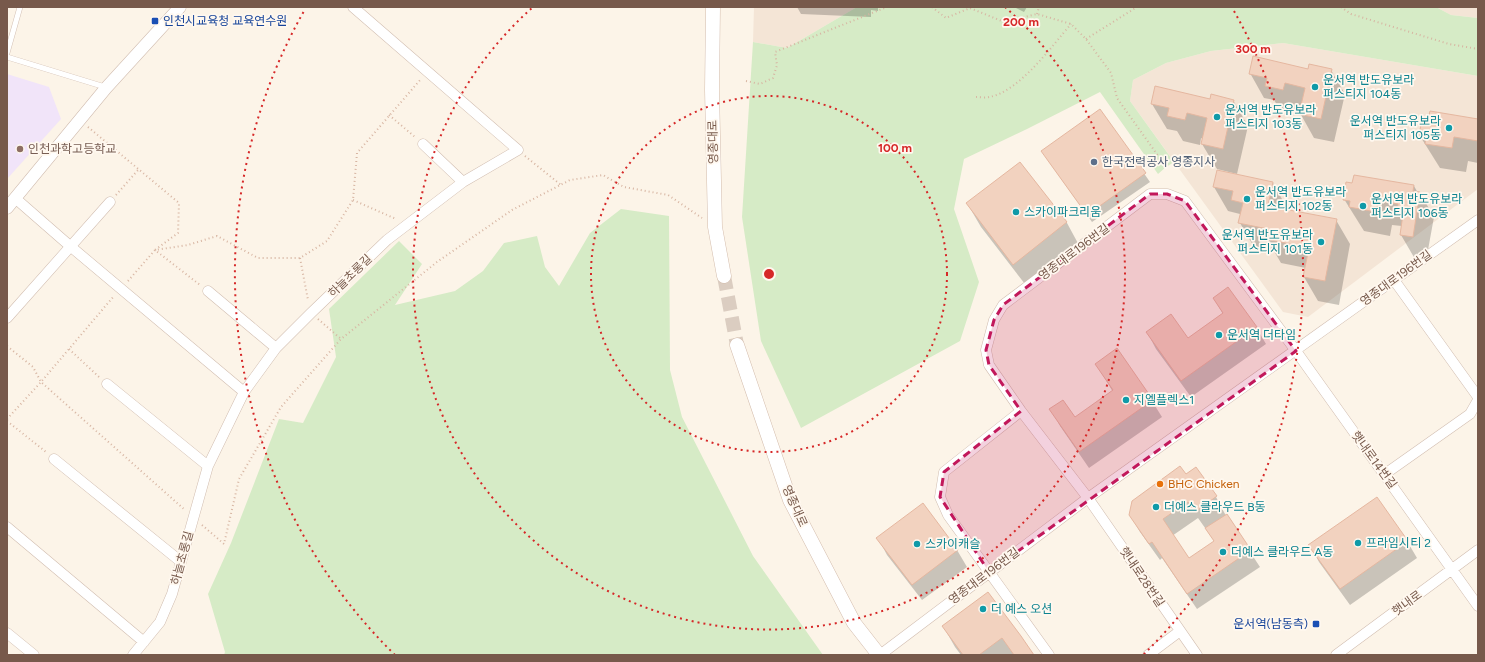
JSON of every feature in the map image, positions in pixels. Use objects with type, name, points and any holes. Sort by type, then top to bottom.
[{"type":"main road","name":"영종대로","points":[[713,7],[712,90],[715,227],[724,276]]},
{"type":"main road","name":"영종대로","points":[[737,345],[790,500],[854,623],[879,655]]},
{"type":"street","points":[[7,208],[106,88],[180,7]]},
{"type":"street","points":[[353,7],[518,150]]},
{"type":"street","points":[[423,144],[463,182]]},
{"type":"street","name":"하늘초롱길","points":[[133,655],[160,622],[172,594],[180,561],[208,466],[244,392],[276,348],[387,240],[463,182],[518,150]]},
{"type":"street","name":"영종대로196번길","points":[[1088,498],[989,365],[986,350],[994,320],[1003,305],[1150,194],[1167,194],[1185,201],[1296,351]]},
{"type":"street","points":[[15,198],[244,392]]},
{"type":"street","points":[[7,318],[110,202]]},
{"type":"street","name":"영종대로196번길","points":[[879,655],[1088,498],[1478,220]]},
{"type":"street","points":[[1394,280],[1478,397]]},
{"type":"street","points":[[208,291],[276,348]]},
{"type":"street","name":"햇내로14번길","points":[[1296,351],[1478,606]]},
{"type":"street","points":[[107,384],[208,466]]},
{"type":"street","points":[[1384,474],[1470,414],[1478,400]]},
{"type":"street","points":[[1022,411],[944,472],[940,497],[948,515],[1049,655]]},
{"type":"street","points":[[54,459],[180,561]]},
{"type":"street","name":"햇내로28번길","points":[[1088,498],[1197,655]]},
{"type":"street","points":[[7,527],[144,642]]},
{"type":"street","name":"햇내로","points":[[1336,655],[1478,550]]},
{"type":"street","points":[[1148,655],[1180,631]]},
{"type":"street","points":[[7,633],[34,655]]},
{"type":"lane","points":[[7,53],[20,7]]},
{"type":"lane","points":[[7,57],[106,88]]},
{"type":"path","points":[[746,81],[760,84],[773,78],[777,65],[775,52],[887,7]]},
{"type":"path","points":[[932,7],[946,18],[970,8],[1004,22],[1037,14],[1071,24],[1086,39],[1111,73],[1117,98],[1166,167]]},
{"type":"path","points":[[1037,14],[1039,7]]},
{"type":"path","points":[[1086,39],[1137,7]]},
{"type":"path","points":[[1342,7],[1351,14],[1449,44],[1478,50]]},
{"type":"path","points":[[976,98],[989,97],[1008,89],[1033,69],[1071,24]]},
{"type":"path","points":[[154,250],[188,245],[217,236],[258,258],[300,258],[327,241],[354,200],[356,153],[427,71]]},
{"type":"path","points":[[389,115],[423,144]]},
{"type":"path","points":[[80,119],[179,203],[178,233],[154,250],[124,285]]},
{"type":"path","points":[[518,150],[561,185]]},
{"type":"path","points":[[110,202],[139,169]]},
{"type":"path","points":[[201,523],[224,544],[239,479],[280,407],[341,339],[437,262],[512,210],[570,180],[603,175],[624,187],[668,195],[715,227]]},
{"type":"path","points":[[354,200],[408,224]]},
{"type":"path","points":[[154,250],[208,291]]},
{"type":"path","points":[[54,459],[7,420],[119,291]]},
{"type":"path","points":[[7,346],[32,367],[41,382],[189,513]]},
{"type":"path","points":[[69,349],[107,384]]},
{"type":"highlighted area","points":[[1150,194],[1167,194],[1185,201],[1296,351],[989,572],[940,497],[944,472],[1021,411],[989,365],[986,350],[994,320],[1003,305]]},
{"type":"shaded area","points":[[754,7],[857,7],[787,48],[753,42]]},
{"type":"shaded area","points":[[1436,7],[1478,7],[1478,18],[1451,15]]},
{"type":"shaded area","points":[[1283,43],[1478,76],[1478,189],[1308,317],[1283,312],[1130,101],[1133,80],[1166,63],[1211,51]]},
{"type":"shaded area","name":"인천과학고등학교","points":[[7,74],[49,87],[61,119],[7,179]]},
{"type":"green space","points":[[857,7],[1436,7],[1451,15],[1478,18],[1478,76],[1283,43],[1211,51],[1166,63],[1133,80],[1130,101],[1174,162],[1158,174],[1100,92],[964,159],[954,209],[979,282],[960,341],[801,428],[761,341],[742,217],[753,42],[787,48]]},
{"type":"green space","points":[[621,209],[669,216],[670,370],[682,417],[753,556],[823,655],[224,655],[225,652],[208,594],[231,543],[279,419],[303,423],[336,357],[329,309],[399,241],[422,264],[395,305],[455,291],[483,271],[504,243],[537,236],[545,267],[559,286],[590,233]]},
{"type":"building","name":"운서역 반도유보라 퍼스티지 104동","points":[[1253,56],[1308,69],[1309,64],[1332,69],[1321,119],[1299,114],[1305,88],[1285,83],[1283,90],[1265,86],[1267,78],[1249,74]]},
{"type":"building","name":"운서역 반도유보라 퍼스티지 103동","points":[[1155,86],[1210,99],[1211,94],[1234,100],[1223,149],[1201,144],[1207,118],[1187,113],[1185,120],[1167,116],[1169,108],[1151,104]]},
{"type":"building","name":"한국전력공사 영종지사","points":[[1100,109],[1146,173],[1087,215],[1041,151]]},
{"type":"building","name":"운서역 반도유보라 퍼스티지 105동","points":[[1430,111],[1478,119],[1478,141],[1454,137],[1452,148],[1425,144],[1426,137],[1419,136],[1422,118],[1428,119]]},
{"type":"building","name":"스카이파크리움","points":[[1020,162],[1067,222],[1013,265],[966,203]]},
{"type":"building","points":[[1217,170],[1273,182],[1268,206],[1337,219],[1325,281],[1303,277],[1309,248],[1266,239],[1268,229],[1238,223],[1243,203],[1231,200],[1233,191],[1213,187]]},
{"type":"building","name":"운서역 반도유보라 퍼스티지 106동","points":[[1354,175],[1414,185],[1413,191],[1420,192],[1413,237],[1400,235],[1403,214],[1397,212],[1398,204],[1378,201],[1376,212],[1349,207],[1350,201],[1343,200],[1346,182],[1352,183]]},
{"type":"building","name":"운서역 더타임","points":[[1228,287],[1257,327],[1181,381],[1146,332],[1171,314],[1188,338],[1223,313],[1213,298]]},
{"type":"building","name":"지엘플렉스1","points":[[1117,348],[1153,400],[1079,452],[1049,409],[1063,400],[1075,417],[1113,390],[1095,364]]},
{"type":"building","points":[[1180,466],[1186,474],[1196,467],[1217,496],[1195,512],[1188,502],[1163,519],[1189,558],[1214,541],[1205,528],[1227,514],[1251,550],[1187,594],[1152,542],[1149,544],[1129,515],[1132,501]]},
{"type":"building","name":"프라임시티 2","points":[[1377,497],[1408,541],[1340,589],[1308,545]]},
{"type":"building","name":"스카이캐슬","points":[[923,503],[958,550],[912,585],[876,538]]},
{"type":"building","name":"더 예스 오션","points":[[988,592],[1034,655],[1014,655],[1002,638],[979,655],[963,655],[942,626]]},
{"type":"tunnel","points":[[724,276],[737,345]]},
{"type":"place","name":"인천시교육청 교육연수원","points":[[155,21]]},
{"type":"place","name":"운서역 반도유보라 퍼스티지 104동","points":[[1315,87]]},
{"type":"place","name":"운서역 반도유보라 퍼스티지 103동","points":[[1217,117]]},
{"type":"place","name":"운서역 반도유보라 퍼스티지 105동","points":[[1449,128]]},
{"type":"place","name":"인천과학고등학교","points":[[20,149]]},
{"type":"place","name":"한국전력공사 영종지사","points":[[1094,162]]},
{"type":"place","name":"운서역 반도유보라 퍼스티지 102동","points":[[1247,199]]},
{"type":"place","name":"운서역 반도유보라 퍼스티지 106동","points":[[1363,206]]},
{"type":"place","name":"스카이파크리움","points":[[1016,212]]},
{"type":"place","name":"운서역 반도유보라 퍼스티지 101동","points":[[1321,242]]},
{"type":"place","name":"운서역 더타임","points":[[1219,335]]},
{"type":"place","name":"지엘플렉스1","points":[[1126,400]]},
{"type":"place","name":"BHC Chicken","points":[[1160,484]]},
{"type":"place","name":"더예스 클라우드 B동","points":[[1156,507]]},
{"type":"place","name":"프라임시티 2","points":[[1358,543]]},
{"type":"place","name":"스카이캐슬","points":[[917,544]]},
{"type":"place","name":"더예스 클라우드 A동","points":[[1223,552]]},
{"type":"place","name":"더 예스 오션","points":[[983,609]]},
{"type":"place","name":"운서역(남동측)","points":[[1316,624]]}]
